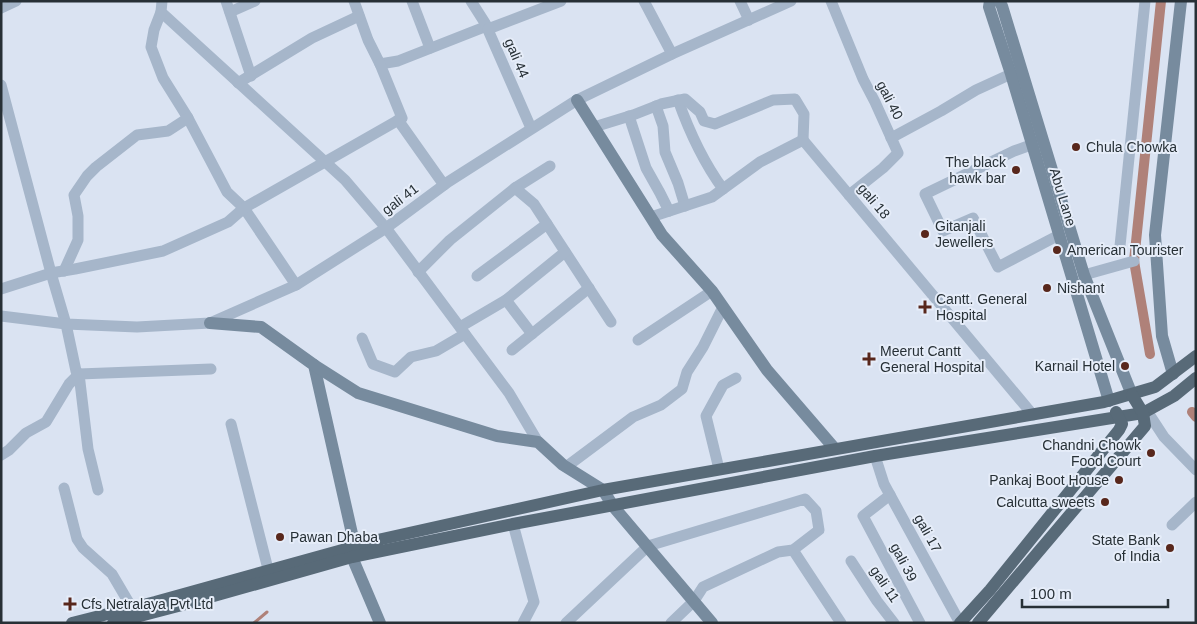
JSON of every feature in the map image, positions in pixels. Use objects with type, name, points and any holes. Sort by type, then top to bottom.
[{"type":"main road","points":[[114,623],[182,605],[354,552],[382,539],[603,490],[1109,401],[1155,387],[1196,356]]},
{"type":"main road","points":[[72,623],[268,569],[354,552],[613,506],[875,456],[1145,412],[1174,396],[1196,378]]},
{"type":"main road","points":[[978,623],[1145,426],[1145,412],[1132,395]]},
{"type":"main road","points":[[960,623],[990,590],[1119,430],[1122,424],[1109,401]]},
{"type":"street","points":[[1,8],[16,1]]},
{"type":"street","points":[[250,76],[228,7],[255,1]]},
{"type":"street","points":[[1,289],[50,273],[163,251],[228,222],[244,208],[402,118],[354,1]]},
{"type":"street","points":[[412,1],[430,48]]},
{"type":"street","name":"gali 44","points":[[472,1],[487,27],[531,128]]},
{"type":"street","points":[[380,64],[398,60],[561,1]]},
{"type":"street","points":[[644,1],[672,54]]},
{"type":"street","points":[[740,1],[749,20]]},
{"type":"street","name":"gali 41","points":[[1,316],[66,324],[137,327],[210,323],[296,285],[386,228],[444,185],[577,100],[672,54],[791,1]]},
{"type":"street","name":"gali 40","points":[[831,1],[863,79],[898,153],[883,168],[849,195]]},
{"type":"street","name":"Abu Lane","points":[[990,1],[989,7],[1011,74],[1084,275],[1132,395]]},
{"type":"street","name":"Abu Lane","points":[[999,1],[1002,6],[1059,235],[1109,401]]},
{"type":"street","points":[[1120,246],[1145,1]]},
{"type":"street","points":[[1172,374],[1162,336],[1155,235],[1181,1]]},
{"type":"street","points":[[296,285],[244,208],[227,192],[188,118],[163,78],[152,47],[154,30],[162,7],[238,83],[345,180],[386,228],[510,392],[538,442],[566,467],[603,490],[613,506],[712,623]]},
{"type":"street","points":[[238,83],[312,38],[359,16]]},
{"type":"street","points":[[891,138],[942,111],[976,90],[1011,74]]},
{"type":"street","points":[[1,85],[50,273],[66,324],[76,371],[79,374],[88,449],[98,490]]},
{"type":"street","points":[[594,127],[656,106],[685,99],[700,112],[704,121],[715,124],[773,100],[795,99],[804,114],[803,140],[760,162],[712,197],[651,217]]},
{"type":"street","points":[[577,100],[662,235],[712,291],[767,370],[835,449]]},
{"type":"street","points":[[678,100],[685,120],[705,160],[723,189]]},
{"type":"street","points":[[656,106],[663,126],[665,152],[685,206]]},
{"type":"street","points":[[629,116],[646,168],[669,211]]},
{"type":"street","points":[[64,271],[78,240],[78,216],[74,195],[87,176],[137,135],[168,131],[188,118]]},
{"type":"street","points":[[398,120],[444,185]]},
{"type":"street","name":"gali 18","points":[[803,140],[1033,415]]},
{"type":"street","points":[[1037,143],[1014,151],[925,194],[944,231],[973,218],[998,267],[1059,235]]},
{"type":"street","points":[[418,272],[450,240],[515,188],[550,166]]},
{"type":"street","points":[[515,188],[534,204],[611,322]]},
{"type":"street","points":[[477,276],[547,224]]},
{"type":"street","points":[[362,338],[373,364],[395,372],[411,358],[436,351],[506,300],[565,252]]},
{"type":"street","points":[[1084,275],[1134,261]]},
{"type":"street","points":[[512,350],[589,288]]},
{"type":"street","points":[[638,340],[712,291]]},
{"type":"street","points":[[506,300],[532,334]]},
{"type":"street","points":[[566,467],[633,416],[661,405],[682,389],[687,372],[723,306]]},
{"type":"street","points":[[210,323],[261,327],[314,366],[358,393],[497,436],[538,442]]},
{"type":"street","points":[[314,366],[354,552],[378,622]]},
{"type":"street","points":[[1,455],[26,434],[46,422],[69,384],[79,374],[211,369]]},
{"type":"street","points":[[719,469],[706,416],[722,385],[736,378]]},
{"type":"street","points":[[1145,412],[1164,437],[1196,470]]},
{"type":"street","points":[[231,424],[268,569]]},
{"type":"street","name":"gali 17","points":[[875,456],[890,496],[960,623]]},
{"type":"street","points":[[64,488],[77,539],[83,548],[112,574],[132,608]]},
{"type":"street","name":"gali 39","points":[[890,496],[863,516],[920,623]]},
{"type":"street","points":[[566,623],[648,546],[805,499],[816,511],[819,530],[793,550],[778,552],[703,588],[694,601],[671,623]]},
{"type":"street","points":[[1172,525],[1196,502]]},
{"type":"street","points":[[513,524],[534,602],[523,623]]},
{"type":"street","points":[[793,550],[841,623]]},
{"type":"street","name":"gali 11","points":[[851,561],[894,623]]},
{"type":"waterway","points":[[1150,354],[1134,261],[1161,1]]},
{"type":"waterway","points":[[1192,412],[1196,417]]},
{"type":"waterway","points":[[254,623],[267,612]]},
{"type":"place","name":"Chula Chowka","points":[[1076,147]]},
{"type":"place","name":"The black hawk bar","points":[[1016,170]]},
{"type":"place","name":"Gitanjali Jewellers","points":[[925,234]]},
{"type":"place","name":"American Tourister","points":[[1057,250]]},
{"type":"place","name":"Nishant","points":[[1047,288]]},
{"type":"place","name":"Cantt. General Hospital","points":[[925,307]]},
{"type":"place","name":"Meerut Cantt General Hospital","points":[[869,359]]},
{"type":"place","name":"Karnail Hotel","points":[[1125,366]]},
{"type":"place","name":"Chandni Chowk Food Court","points":[[1151,453]]},
{"type":"place","name":"Pankaj Boot House","points":[[1119,480]]},
{"type":"place","name":"Calcutta sweets","points":[[1105,502]]},
{"type":"place","name":"Pawan Dhaba","points":[[280,537]]},
{"type":"place","name":"State Bank of India","points":[[1170,548]]},
{"type":"place","name":"Cfs Netralaya Pvt Ltd","points":[[70,604]]}]
